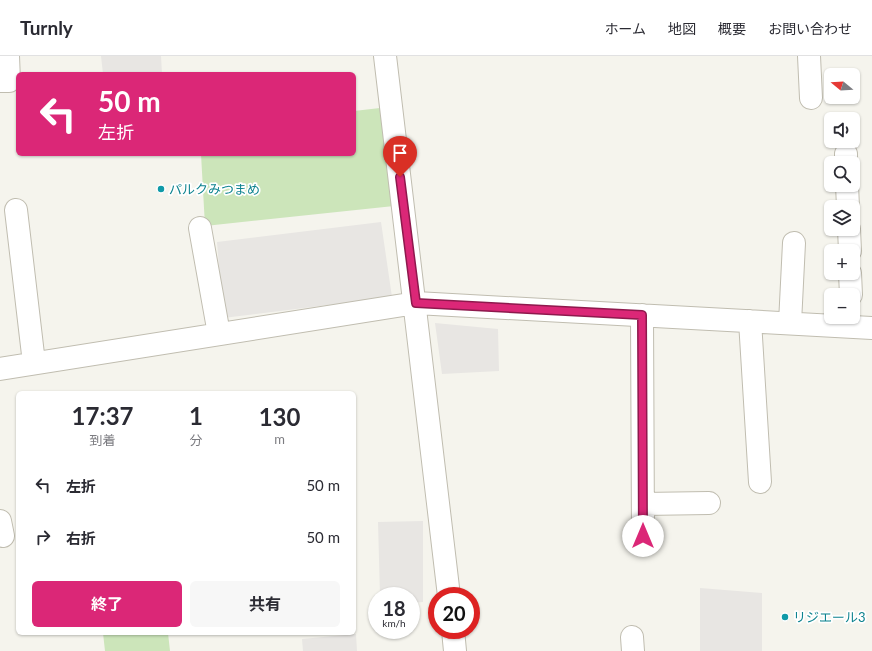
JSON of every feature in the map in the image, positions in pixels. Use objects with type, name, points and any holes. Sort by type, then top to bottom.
[{"type":"street","points":[[0,82],[10,81],[8,56]]},
{"type":"street","points":[[385,56],[416,303],[448,587]]},
{"type":"street","points":[[809,56],[811,98]]},
{"type":"street","points":[[16,210],[34,363]]},
{"type":"street","points":[[200,228],[220,334]]},
{"type":"street","points":[[790,323],[794,243]]},
{"type":"street","points":[[0,369],[416,303],[750,321],[824,323]]},
{"type":"street","points":[[642,315],[643,536]]},
{"type":"street","points":[[750,321],[760,482]]},
{"type":"street","points":[[643,504],[710,503]]},
{"type":"street","points":[[454,639],[455,651]]},
{"type":"green space","points":[[380,108],[394,206],[205,226],[201,156],[356,156],[356,111]]},
{"type":"green space","points":[[103,635],[168,635],[170,651],[105,651]]},
{"type":"shaded area","points":[[101,56],[161,56],[162,72],[103,72]]},
{"type":"shaded area","points":[[381,222],[392,297],[223,318],[217,242]]},
{"type":"shaded area","points":[[435,323],[498,329],[499,371],[442,374]]},
{"type":"shaded area","points":[[423,521],[423,602],[420,602],[420,587],[380,587],[378,522]]},
{"type":"shaded area","points":[[700,588],[762,593],[762,651],[700,651]]},
{"type":"shaded area","points":[[356,634],[357,651],[303,651],[302,639]]},
{"type":"place","name":"パルクみつまめ","points":[[161,189]]},
{"type":"place","name":"リジエール3","points":[[785,617]]},
{"type":"route","points":[[400,177],[416,303],[642,315],[643,536]]}]
